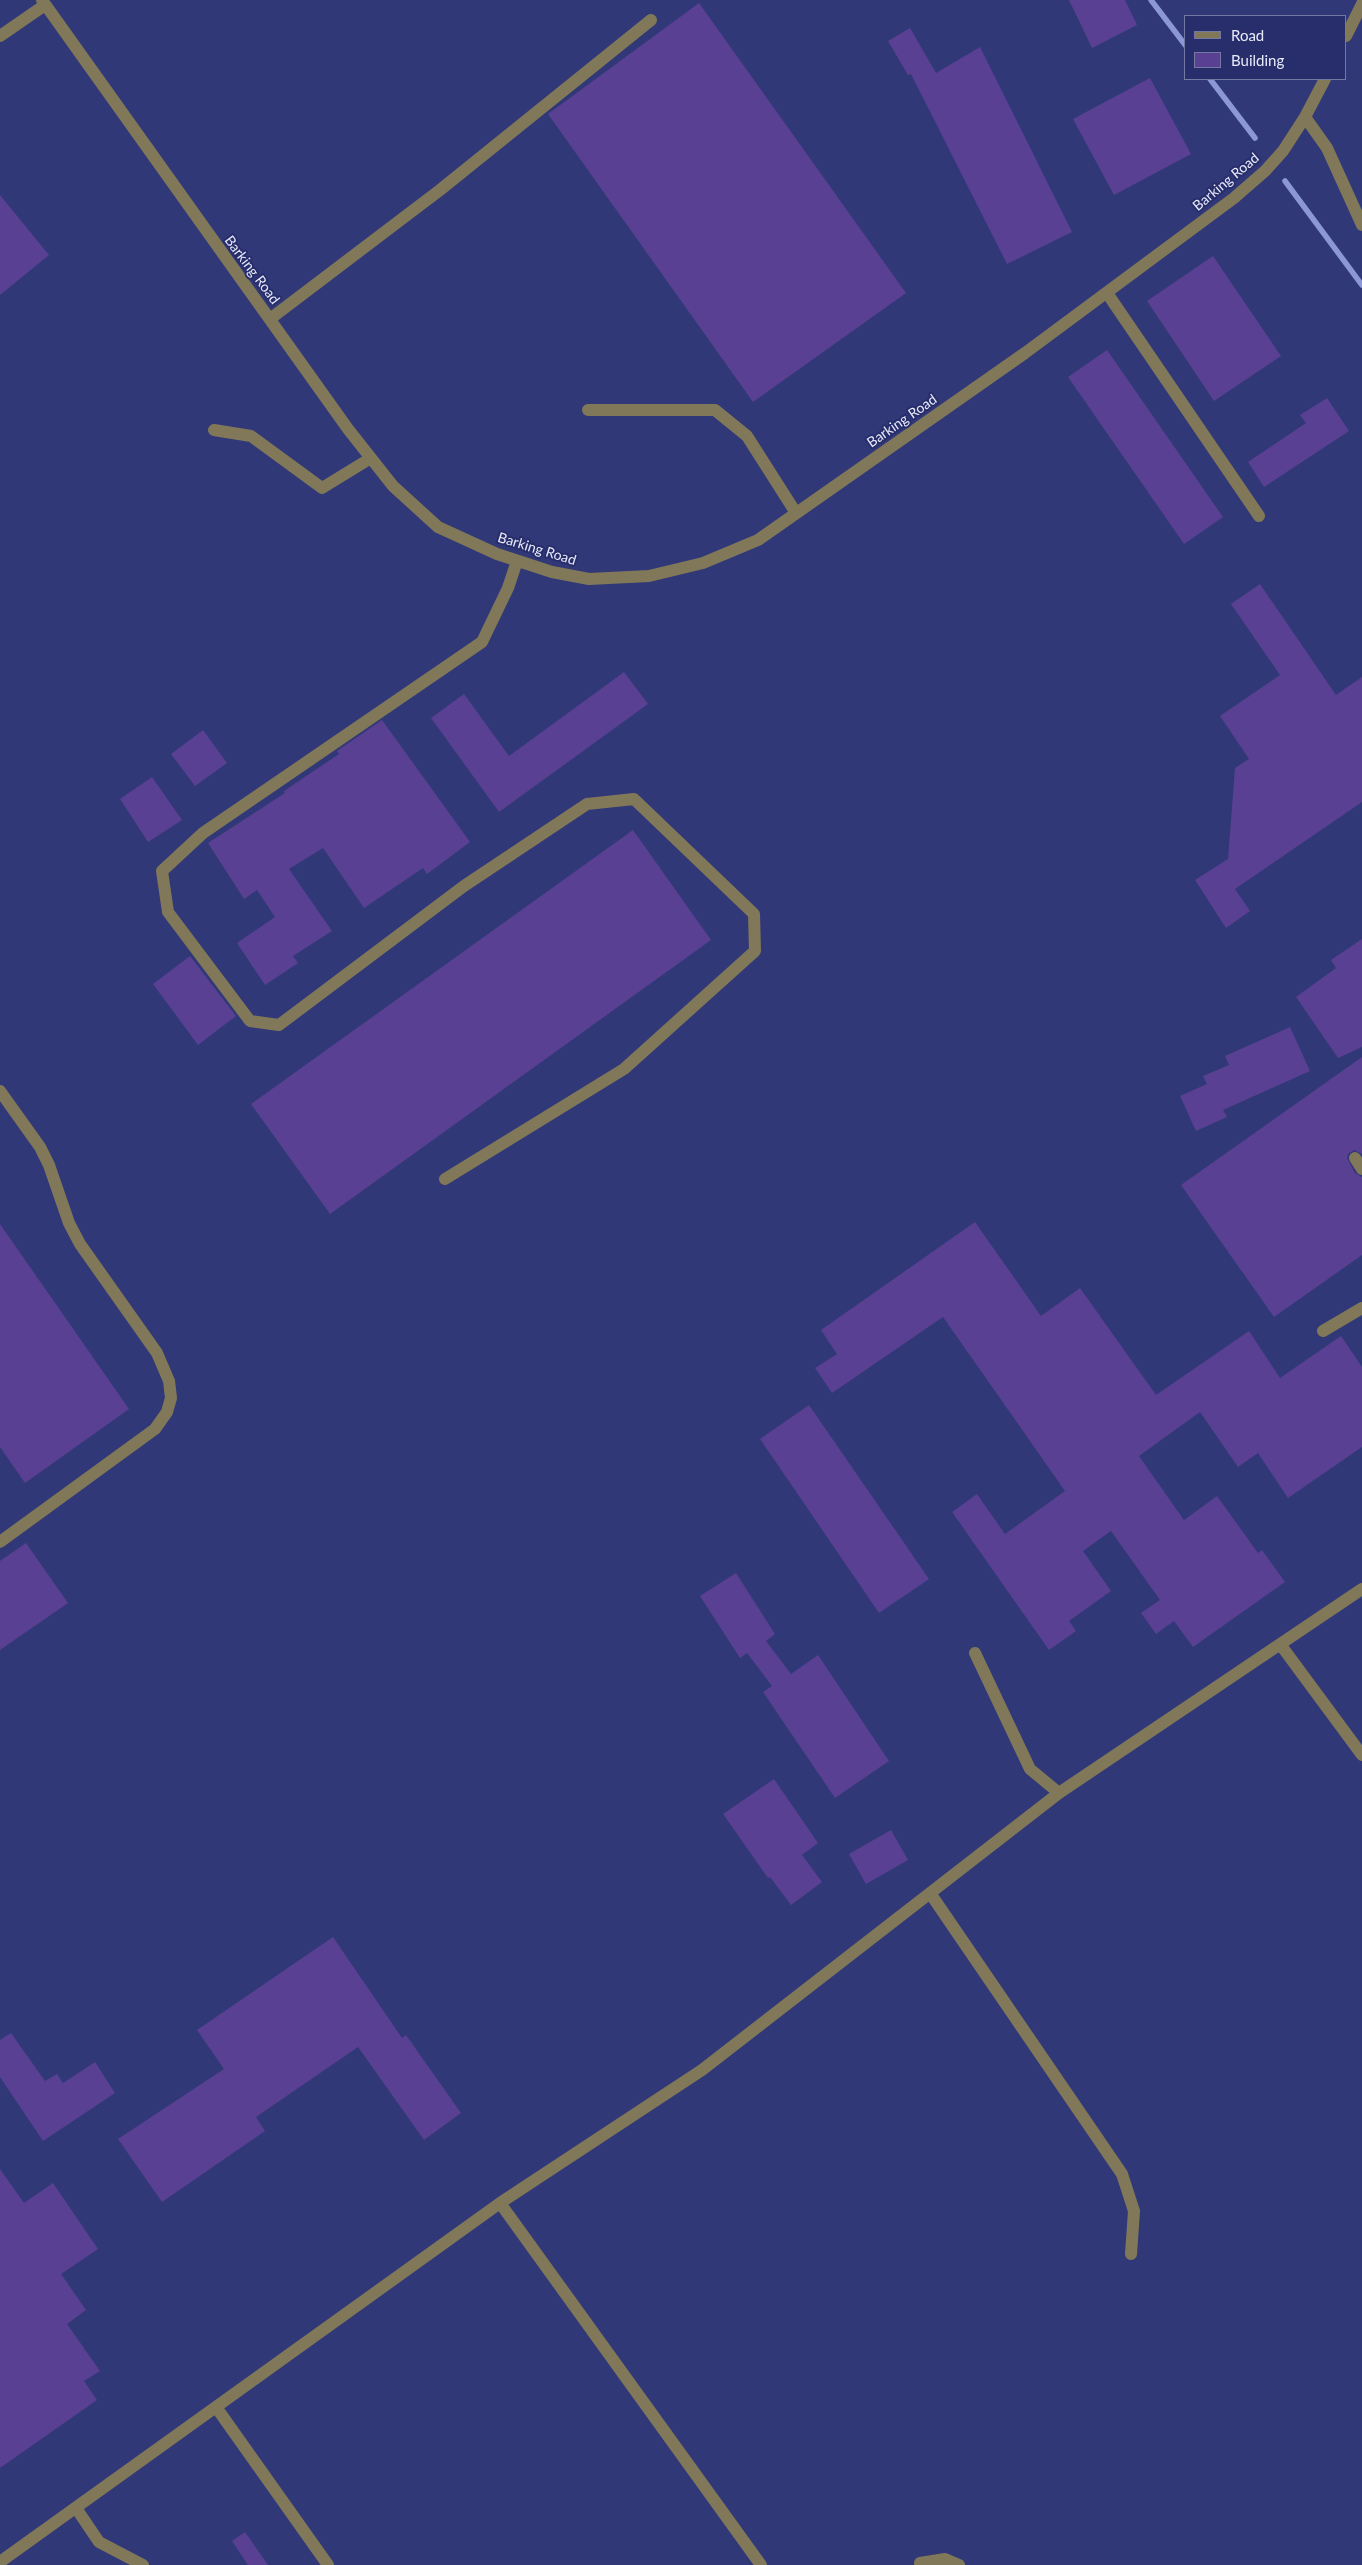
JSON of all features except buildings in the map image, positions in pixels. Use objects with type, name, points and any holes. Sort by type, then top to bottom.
[{"type":"street","points":[[0,36],[44,3]]},
{"type":"street","name":"Barking Road","points":[[44,3],[201,227],[270,319],[348,430],[393,486],[438,527],[517,561],[552,572],[589,579],[649,576],[703,563],[758,540],[1107,292],[1234,198],[1283,151],[1305,117],[1324,80]]},
{"type":"street","points":[[1347,34],[1362,4]]},
{"type":"street","points":[[270,319],[440,190],[651,20]]},
{"type":"street","points":[[1305,117],[1327,148],[1362,225]]},
{"type":"street","points":[[1107,292],[1259,516]]},
{"type":"street","points":[[588,410],[715,410],[747,436],[796,513]]},
{"type":"street","points":[[214,430],[251,436],[322,488],[371,458]]},
{"type":"street","points":[[445,1178],[624,1069],[756,951],[754,914],[634,799],[587,804],[464,886],[279,1026],[250,1021],[168,912],[162,871],[203,833],[482,642],[508,588],[517,561]]},
{"type":"street","points":[[0,1091],[40,1147],[49,1165],[69,1223],[80,1244],[158,1353],[169,1381],[171,1398],[167,1412],[156,1429],[0,1542]]},
{"type":"street","points":[[1355,1158],[1362,1169]]},
{"type":"street","points":[[1322,1331],[1362,1308]]},
{"type":"street","points":[[0,2562],[500,2203],[702,2070],[1059,1794],[1362,1588]]},
{"type":"street","points":[[1280,1644],[1362,1756]]},
{"type":"street","points":[[975,1653],[1030,1769],[1059,1794]]},
{"type":"street","points":[[930,1893],[1122,2174],[1134,2211],[1130,2254]]},
{"type":"street","points":[[500,2203],[761,2565]]},
{"type":"street","points":[[216,2407],[328,2565]]},
{"type":"street","points":[[76,2508],[99,2542],[143,2565]]},
{"type":"street","points":[[920,2563],[945,2559],[959,2565]]},
{"type":"waterway","points":[[1151,0],[1184,43]]},
{"type":"waterway","points":[[1211,80],[1255,138]]},
{"type":"waterway","points":[[1285,181],[1362,285]]}]
